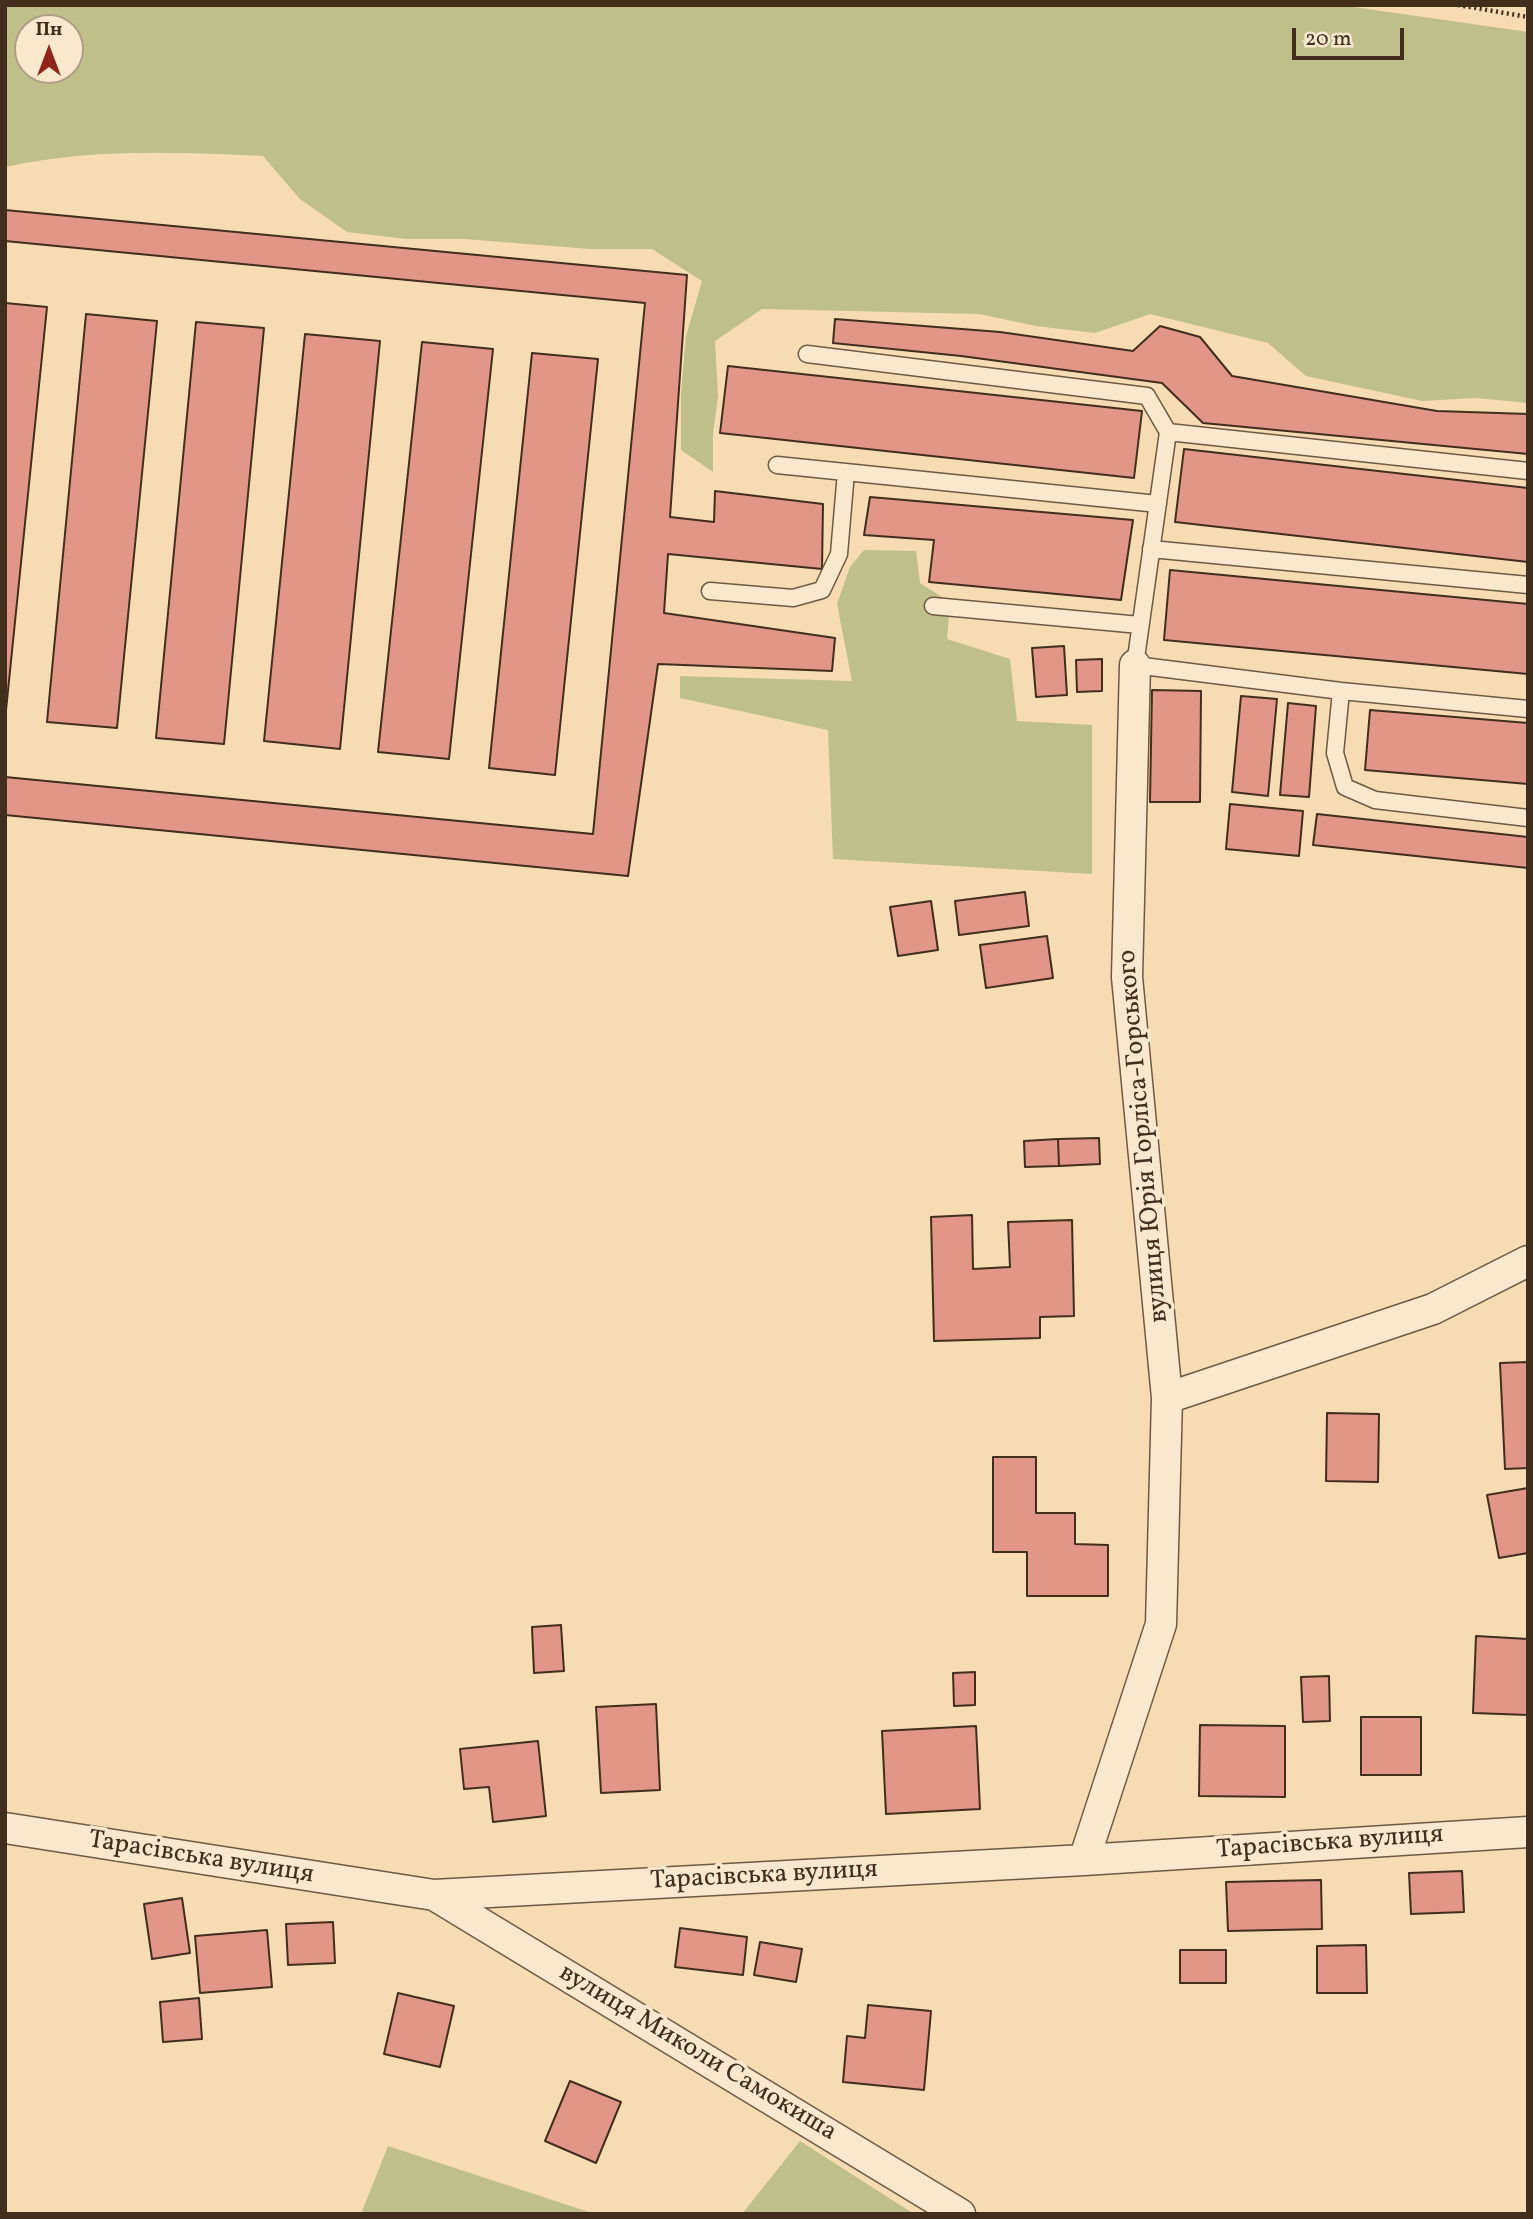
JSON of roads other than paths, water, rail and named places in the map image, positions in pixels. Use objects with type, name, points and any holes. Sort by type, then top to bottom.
[{"type":"street","name":"вулиця Юрія Горліса-Горського","points":[[1084,1860],[1161,1624],[1167,1398],[1128,977],[1135,665]]},
{"type":"street","points":[[1167,1398],[1433,1309],[1528,1261]]},
{"type":"street","name":"Тарасівська вулиця","points":[[5,1828],[434,1895],[1084,1860],[1528,1832]]},
{"type":"street","name":"вулиця Миколи Самокиша","points":[[434,1895],[960,2214]]},
{"type":"lane","points":[[807,354],[1147,396],[1168,432],[1135,665],[1340,691],[1528,709]]},
{"type":"lane","points":[[1168,432],[1528,471]]},
{"type":"lane","points":[[777,465],[1158,503]]},
{"type":"lane","points":[[710,591],[793,597],[822,590],[839,554],[846,472]]},
{"type":"lane","points":[[1151,549],[1528,585]]},
{"type":"lane","points":[[933,606],[1140,625]]},
{"type":"lane","points":[[1340,691],[1335,753],[1345,787],[1375,800],[1528,818]]}]
